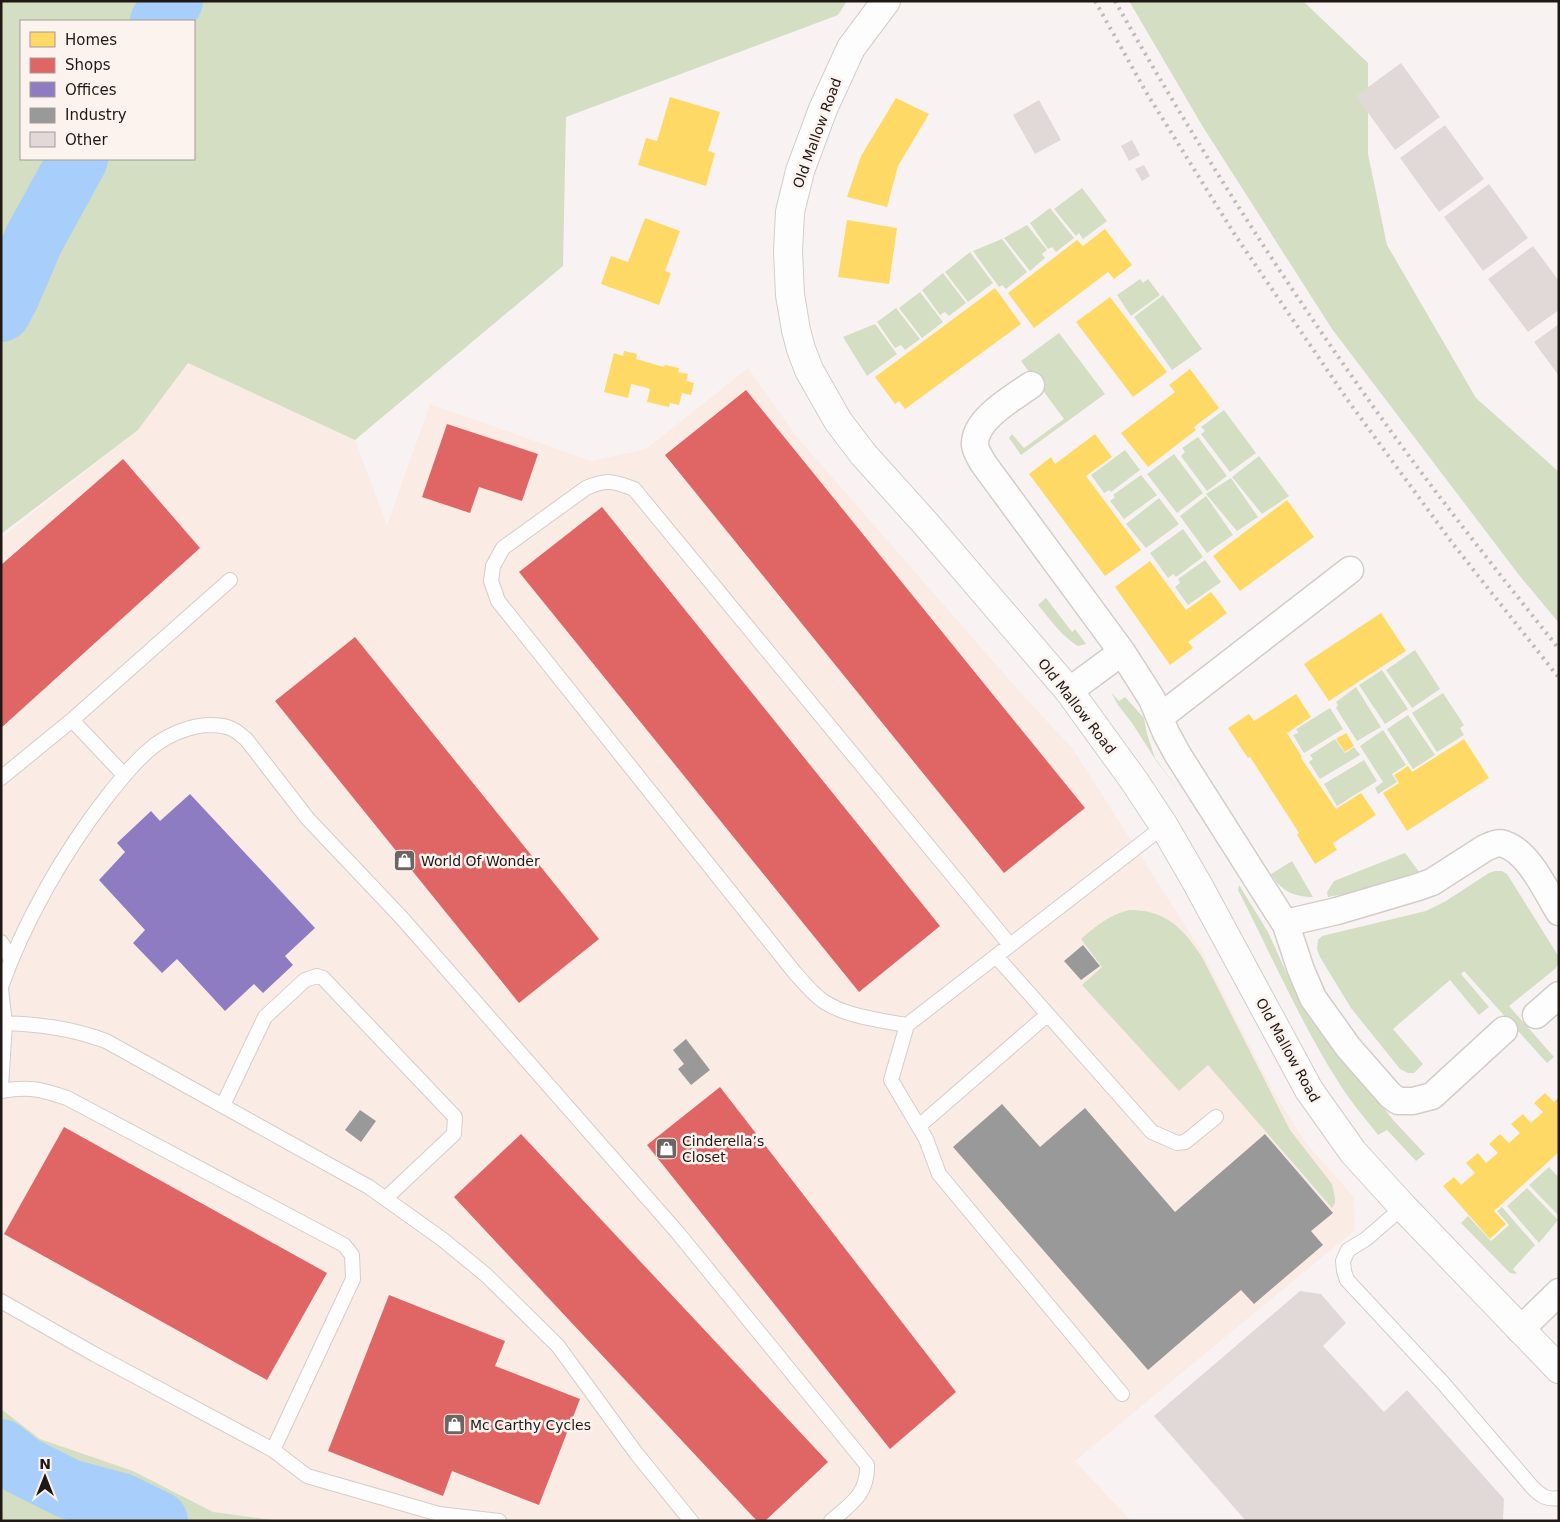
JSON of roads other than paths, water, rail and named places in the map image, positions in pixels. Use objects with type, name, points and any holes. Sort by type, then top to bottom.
[{"type":"street","name":"Old Mallow Road","points":[[886,1],[851,48],[823,108],[800,171],[790,212],[788,251],[790,295],[796,330],[804,356],[818,385],[838,420],[863,454],[926,524],[1068,691],[1135,782],[1164,826],[1227,936],[1309,1090],[1354,1152],[1403,1207],[1559,1369]]},
{"type":"street","points":[[1031,385],[994,412],[981,426],[976,436],[976,450],[983,463],[1122,652],[1144,686],[1178,755],[1286,925],[1301,970],[1313,998],[1348,1047],[1390,1095],[1398,1101],[1413,1101],[1432,1096],[1504,1030]]},
{"type":"street","points":[[1160,717],[1350,570]]},
{"type":"street","points":[[1068,691],[1122,652]]},
{"type":"street","points":[[1286,925],[1294,921],[1418,888],[1432,882],[1485,848],[1495,844],[1504,844],[1515,850],[1528,862],[1559,912]]},
{"type":"street","points":[[1536,1015],[1559,995]]},
{"type":"street","points":[[1520,1330],[1559,1292]]},
{"type":"lane","points":[[907,1025],[860,1016],[836,1008],[823,1001],[795,974],[498,601],[491,581],[493,566],[503,548],[586,488],[600,482],[615,482],[634,490],[1010,945]]},
{"type":"lane","points":[[1,778],[72,720],[230,580]]},
{"type":"lane","points":[[72,720],[124,775]]},
{"type":"lane","points":[[1,1087],[3,1023],[1,988],[11,959],[68,850],[124,775],[156,744],[190,728],[218,725],[233,729],[246,739],[308,819],[402,917],[678,1233],[867,1465],[868,1475],[865,1486],[858,1497],[831,1521]]},
{"type":"lane","points":[[1122,1394],[939,1174],[926,1139],[891,1080],[907,1025],[1164,826]]},
{"type":"lane","points":[[1,942],[11,959]]},
{"type":"lane","points":[[996,956],[1152,1132],[1177,1143],[1185,1142],[1216,1117]]},
{"type":"lane","points":[[222,1105],[265,1017],[305,980],[311,977],[323,978],[455,1117],[454,1134],[386,1198]]},
{"type":"lane","points":[[919,1126],[1047,1015]]},
{"type":"lane","points":[[3,1023],[61,1028],[83,1032],[125,1051],[335,1167],[386,1198],[442,1239],[486,1275],[558,1346],[636,1452],[691,1521]]},
{"type":"lane","points":[[1,1091],[32,1088],[67,1098],[344,1245],[352,1255],[353,1279],[273,1450]]},
{"type":"lane","points":[[1403,1207],[1366,1239],[1348,1250],[1343,1261],[1347,1280],[1443,1383],[1533,1488],[1542,1496],[1550,1499],[1559,1498]]},
{"type":"lane","points":[[1,1301],[94,1354],[273,1450],[307,1476],[439,1514],[499,1521]]},
{"type":"waterway","points":[[161,20],[173,1]]},
{"type":"waterway","points":[[1,312],[34,239],[77,160]]},
{"type":"waterway","points":[[1,1449],[23,1466],[69,1489],[121,1503],[158,1521]]},
{"type":"railway","points":[[1095,1],[1146,92],[1235,235],[1349,402],[1453,544],[1559,678]]},
{"type":"railway","points":[[1115,1],[1204,152],[1266,250],[1332,347],[1436,492],[1559,649]]},
{"type":"place","name":"World Of Wonder","points":[[405,861]]},
{"type":"place","name":"Cinderella’s Closet","points":[[666,1149]]},
{"type":"place","name":"Mc Carthy Cycles","points":[[454,1425]]}]
